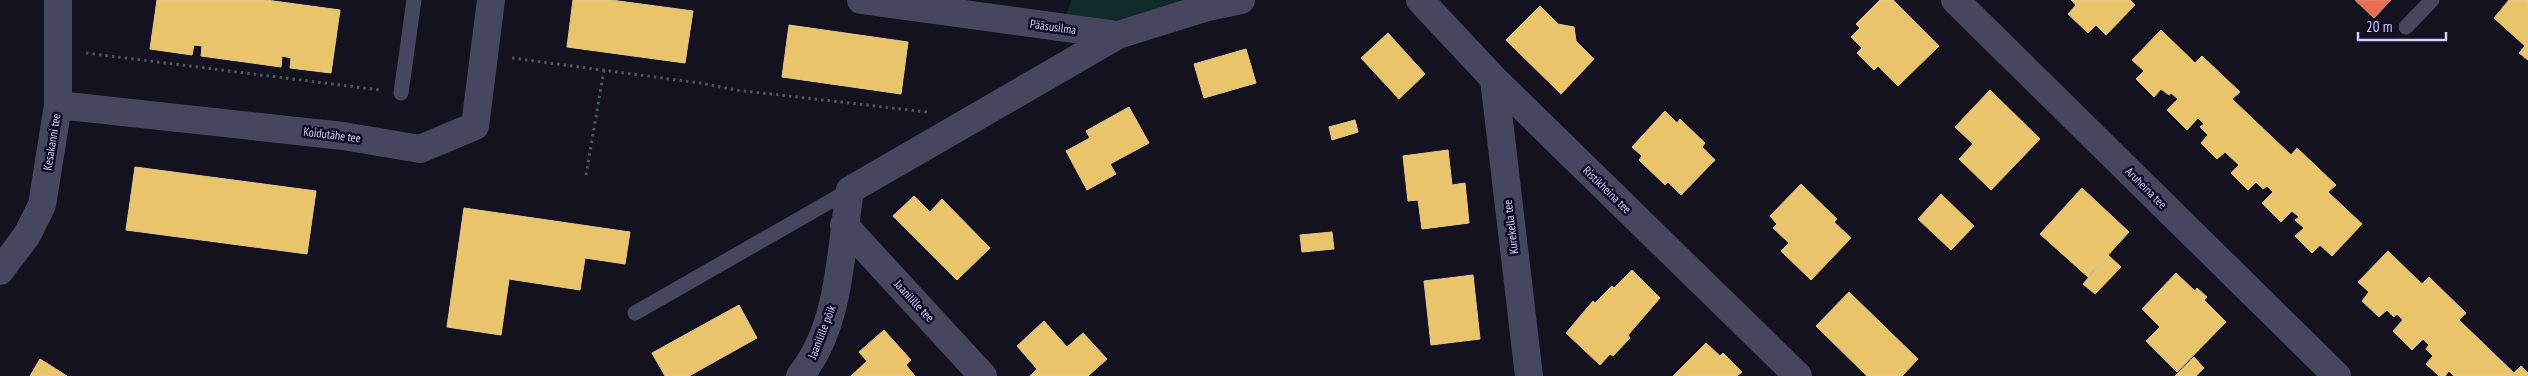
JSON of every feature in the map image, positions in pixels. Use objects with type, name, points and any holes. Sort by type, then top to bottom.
[{"type":"street","name":"Kesakanni tee","points":[[0,271],[27,236],[42,205],[58,105],[58,0]]},
{"type":"street","name":"Koidutähe tee","points":[[58,105],[343,136],[420,149],[475,126],[491,0]]},
{"type":"street","name":"Pääsusilma","points":[[865,0],[1118,36],[1208,7],[1242,0]]},
{"type":"street","name":"Ristikheina tee","points":[[1420,0],[1494,79],[1798,376]]},
{"type":"street","name":"Aruheina tee","points":[[1955,0],[2337,376]]},
{"type":"street","points":[[850,190],[1118,36]]},
{"type":"street","name":"Kurekella tee","points":[[1494,79],[1529,376]]},
{"type":"street","name":"Jaanilille põik","points":[[800,376],[813,360],[833,310],[850,190]]},
{"type":"street","name":"Jaanilille tee","points":[[844,226],[984,376]]},
{"type":"lane","points":[[400,93],[414,0]]},
{"type":"lane","points":[[2406,27],[2432,0]]},
{"type":"lane","points":[[635,313],[850,190]]},
{"type":"path","points":[[57,50],[400,93]]},
{"type":"path","points":[[484,54],[736,90],[933,113]]},
{"type":"path","points":[[586,175],[604,70]]},
{"type":"green space","points":[[1071,0],[1217,0],[1112,21],[1066,16]]},
{"type":"building: Homes","points":[[157,0],[266,0],[340,10],[331,73],[290,68],[291,58],[282,56],[281,67],[201,56],[202,46],[194,45],[192,55],[150,49]]},
{"type":"building: Homes","points":[[573,0],[611,0],[693,11],[685,63],[567,47]]},
{"type":"building: Homes","points":[[1880,0],[1893,0],[1939,46],[1898,86],[1878,66],[1874,70],[1857,53],[1862,48],[1851,37],[1860,28],[1856,24]]},
{"type":"building: Homes","points":[[2071,0],[2130,0],[2135,5],[2106,35],[2096,25],[2088,33],[2068,14],[2076,5]]},
{"type":"building: Homes","points":[[2509,0],[2528,0],[2528,60],[2519,53],[2525,46],[2494,18]]},
{"type":"building: Homes","points":[[1540,6],[1558,24],[1574,27],[1576,41],[1594,59],[1561,94],[1506,40]]},
{"type":"building: Homes","points":[[789,25],[908,42],[901,94],[782,77]]},
{"type":"building: Homes","points":[[2161,30],[2195,63],[2202,56],[2240,92],[2232,99],[2291,155],[2297,148],[2336,185],[2328,192],[2362,224],[2332,256],[2320,245],[2312,253],[2295,236],[2304,228],[2295,220],[2299,217],[2292,211],[2281,222],[2262,203],[2273,192],[2267,186],[2263,189],[2256,182],[2248,190],[2231,173],[2239,165],[2225,152],[2217,159],[2201,143],[2208,135],[2200,127],[2204,124],[2198,118],[2187,130],[2167,110],[2178,99],[2171,93],[2169,95],[2161,89],[2154,97],[2136,79],[2144,71],[2132,60]]},
{"type":"building: Homes","points":[[1388,33],[1425,74],[1399,99],[1361,58]]},
{"type":"building: Homes","points":[[1246,49],[1256,83],[1204,98],[1194,64]]},
{"type":"building: Homes","points":[[1990,90],[2040,139],[1991,190],[1959,159],[1973,144],[1955,127]]},
{"type":"building: Homes","points":[[1129,107],[1149,143],[1110,164],[1116,174],[1087,190],[1066,151],[1090,138],[1086,131]]},
{"type":"building: Homes","points":[[1665,111],[1677,123],[1680,119],[1705,143],[1702,147],[1715,160],[1681,195],[1668,182],[1665,185],[1639,160],[1642,156],[1632,147]]},
{"type":"building: Homes","points":[[1355,120],[1358,132],[1332,140],[1329,127]]},
{"type":"building: Homes","points":[[1448,150],[1452,185],[1465,183],[1469,223],[1422,229],[1418,200],[1408,201],[1403,156]]},
{"type":"building: Homes","points":[[135,167],[316,191],[307,254],[126,230]]},
{"type":"building: Homes","points":[[1801,184],[1837,219],[1834,222],[1851,238],[1811,280],[1781,251],[1789,243],[1773,228],[1777,224],[1770,216]]},
{"type":"building: Homes","points":[[2082,188],[2129,232],[2088,277],[2040,234]]},
{"type":"building: Homes","points":[[1941,194],[1974,226],[1951,250],[1918,219]]},
{"type":"building: Homes","points":[[914,196],[930,212],[942,199],[990,248],[957,280],[893,216]]},
{"type":"building: Homes","points":[[464,208],[630,232],[625,264],[585,258],[580,290],[509,279],[501,335],[447,327]]},
{"type":"building: Homes","points":[[1332,232],[1334,249],[1302,252],[1300,235]]},
{"type":"building: Homes","points":[[2388,251],[2422,284],[2429,277],[2466,313],[2459,320],[2514,373],[2521,366],[2528,373],[2528,376],[2454,376],[2449,371],[2445,376],[2439,376],[2426,364],[2433,356],[2426,349],[2429,345],[2423,339],[2412,350],[2393,331],[2403,320],[2397,314],[2394,317],[2387,310],[2379,317],[2362,301],[2369,292],[2358,282]]},
{"type":"building: Homes","points":[[2108,255],[2121,267],[2095,294],[2083,284]]},
{"type":"building: Homes","points":[[1632,270],[1660,298],[1628,335],[1630,338],[1613,356],[1610,354],[1600,365],[1566,333],[1593,301],[1595,303],[1612,286],[1614,288]]},
{"type":"building: Homes","points":[[2176,273],[2195,291],[2197,288],[2207,297],[2204,300],[2226,322],[2177,372],[2146,341],[2160,327],[2142,309]]},
{"type":"building: Homes","points":[[1473,275],[1480,339],[1431,345],[1424,281]]},
{"type":"building: Homes","points":[[1849,292],[1918,359],[1902,376],[1867,376],[1816,326]]},
{"type":"building: Homes","points":[[739,305],[757,338],[689,376],[665,376],[652,353]]},
{"type":"building: Homes","points":[[1044,321],[1067,347],[1083,333],[1107,359],[1088,376],[1030,376],[1037,369],[1017,346]]},
{"type":"building: Homes","points":[[884,330],[911,360],[906,365],[915,376],[851,376],[867,361],[859,352]]},
{"type":"building: Homes","points":[[1706,343],[1720,356],[1723,353],[1742,372],[1737,376],[1673,376]]},
{"type":"building: Homes","points":[[2194,357],[2204,368],[2196,376],[2175,376]]},
{"type":"building: Homes","points":[[40,359],[67,376],[30,376]]},
{"type":"building: Shops","points":[[2355,0],[2391,0],[2374,18]]}]
